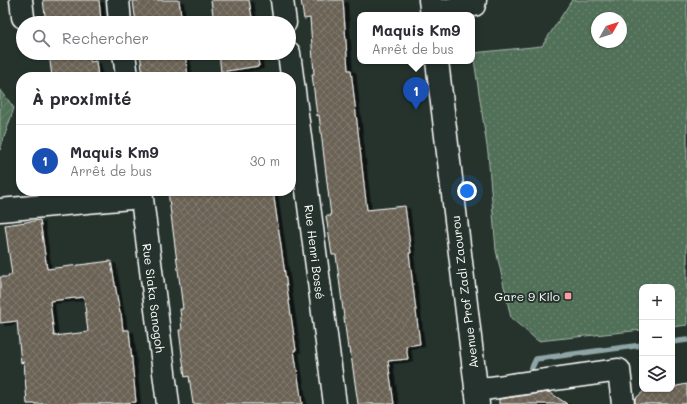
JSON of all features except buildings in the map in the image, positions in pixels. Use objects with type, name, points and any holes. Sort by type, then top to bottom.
[{"type":"street","points":[[118,0],[119,16]]},
{"type":"street","points":[[282,0],[284,16]]},
{"type":"street","points":[[431,9],[474,5],[475,0]]},
{"type":"street","points":[[125,60],[126,72]]},
{"type":"street","name":"Rue Henri Bossé","points":[[290,60],[291,72]]},
{"type":"street","name":"Avenue Prof Zadi Zaourou","points":[[437,64],[477,397]]},
{"type":"street","name":"Rue Henri Bossé","points":[[296,106],[335,404]]},
{"type":"street","points":[[0,210],[123,196]]},
{"type":"street","name":"Rue Siaka Sanogoh","points":[[141,196],[168,404]]},
{"type":"street","points":[[477,397],[619,370],[623,404]]},
{"type":"green space","points":[[572,0],[687,0],[687,325],[675,327],[675,284],[639,284],[639,330],[538,341],[511,318],[496,250],[488,153],[475,64],[475,53],[542,46]]},
{"type":"green space","points":[[0,89],[14,108],[0,150]]},
{"type":"waterway","points":[[675,342],[687,340]]},
{"type":"waterway","points":[[527,378],[536,359],[639,345]]},
{"type":"place","name":"Maquis Km9","points":[[416,110]]},
{"type":"place","name":"Gare 9 Kilo","points":[[568,296]]}]
